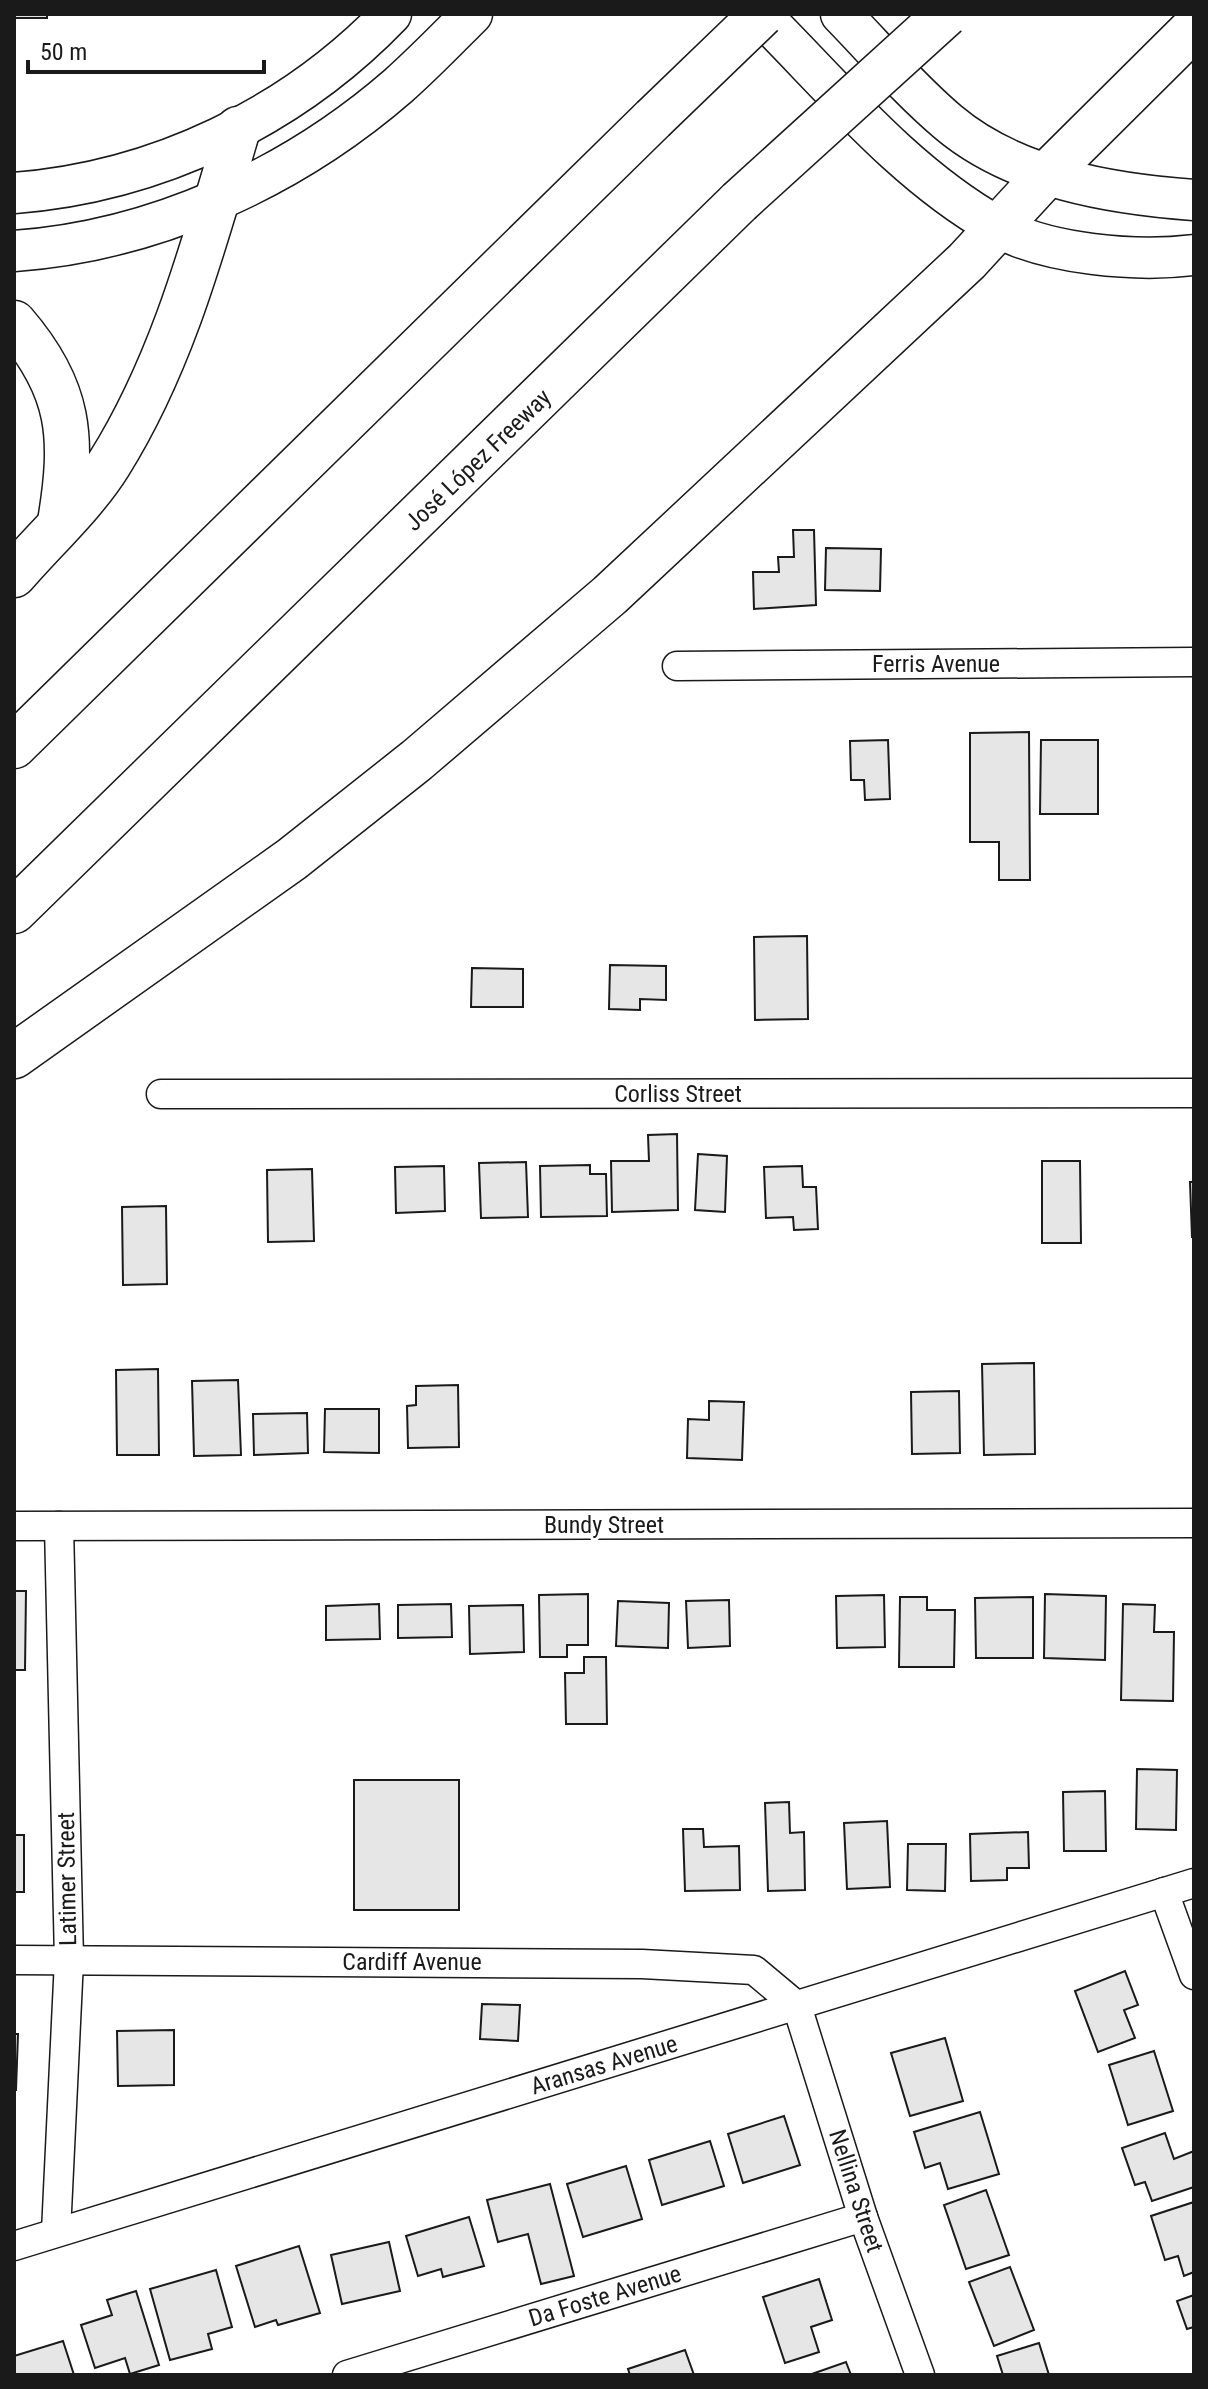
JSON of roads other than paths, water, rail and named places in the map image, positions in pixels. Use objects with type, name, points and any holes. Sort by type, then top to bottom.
[{"type":"highway","points":[[14,746],[761,14]]},
{"type":"highway","name":"José López Freeway","points":[[14,911],[739,202],[946,14]]},
{"type":"highway","points":[[14,1056],[292,859],[417,760],[610,595],[967,261],[1048,173],[1194,28]]},
{"type":"highway","points":[[14,575],[108,465],[149,389],[194,278],[238,129]]},
{"type":"highway","points":[[14,323],[40,353],[59,392],[66,427],[67,479],[60,522]]},
{"type":"main road","points":[[14,193],[105,181],[182,156],[238,129],[352,55],[391,14]]},
{"type":"main road","points":[[14,251],[93,241],[217,201],[274,173],[345,127],[398,86],[472,14]]},
{"type":"main road","points":[[761,14],[907,161],[933,184],[998,227],[1069,250],[1194,255]]},
{"type":"main road","points":[[841,14],[948,122],[987,150],[1112,192],[1194,200]]},
{"type":"street","name":"Ferris Avenue","points":[[677,666],[1194,662]]},
{"type":"street","name":"Corliss Street","points":[[161,1094],[1194,1093]]},
{"type":"street","name":"Bundy Street","points":[[14,1526],[1194,1523]]},
{"type":"street","name":"Latimer Street","points":[[56,2232],[69,1960],[59,1526]]},
{"type":"street","name":"Aransas Avenue","points":[[14,2246],[1194,1883]]},
{"type":"street","points":[[1164,1892],[1194,1975]]},
{"type":"street","name":"Cardiff Avenue","points":[[14,1960],[642,1964],[754,1970],[797,2006]]},
{"type":"street","name":"Nellina Street","points":[[797,2006],[863,2217],[920,2375]]},
{"type":"street","name":"Da Foste Avenue","points":[[347,2375],[863,2217]]}]
